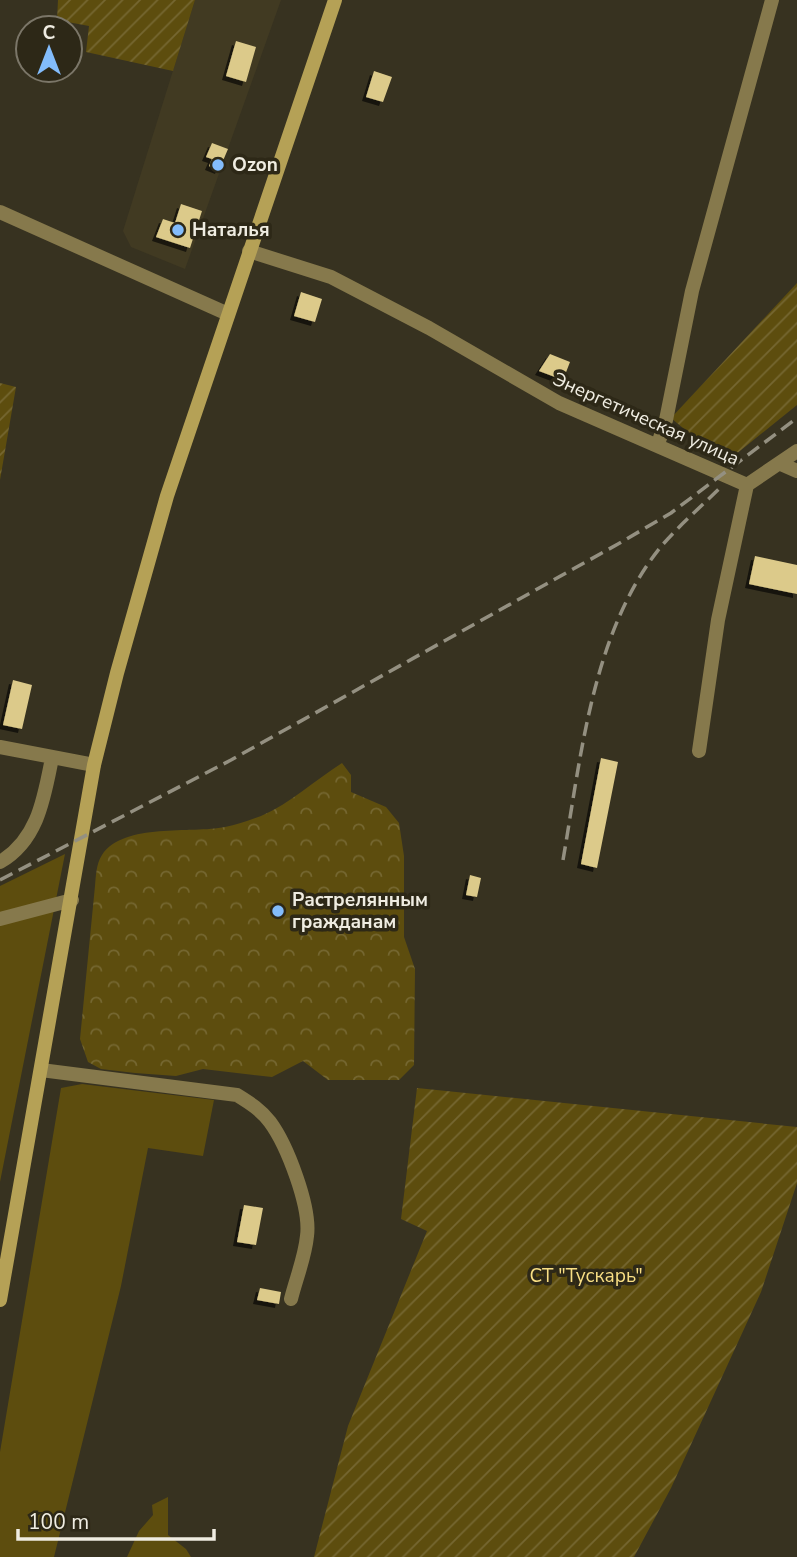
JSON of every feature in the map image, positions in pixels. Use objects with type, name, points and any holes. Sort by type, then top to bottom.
[{"type":"main road","points":[[0,1300],[94,765],[167,496],[335,0]]},
{"type":"street","points":[[657,444],[666,420],[692,291],[772,0]]},
{"type":"street","points":[[0,212],[228,314]]},
{"type":"street","name":"Энергетическая улица","points":[[249,251],[331,277],[429,328],[559,403],[747,485],[718,620],[699,751]]},
{"type":"street","points":[[747,485],[797,451]]},
{"type":"street","points":[[781,464],[797,471]]},
{"type":"street","points":[[0,747],[94,765]]},
{"type":"street","points":[[0,862],[28,839],[40,811],[52,758]]},
{"type":"street","points":[[0,919],[72,900]]},
{"type":"street","points":[[41,1070],[237,1094],[257,1107],[272,1124],[286,1154],[304,1209],[308,1234],[291,1299]]},
{"type":"shaded area","points":[[195,0],[281,0],[185,269],[131,247],[123,231]]},
{"type":"green space","points":[[58,0],[195,0],[173,71],[86,52],[89,26],[84,25],[84,14],[57,14]]},
{"type":"green space","points":[[797,283],[797,405],[725,463],[671,418]]},
{"type":"green space","points":[[0,383],[16,387],[0,480]]},
{"type":"green space","points":[[342,763],[351,775],[351,792],[386,807],[399,823],[404,856],[404,937],[415,969],[414,1065],[399,1080],[328,1080],[303,1061],[272,1077],[203,1069],[176,1076],[135,1073],[101,1069],[88,1062],[80,1039],[96,874],[102,855],[112,845],[142,833],[225,827],[261,816],[293,798]]},
{"type":"green space","points":[[65,854],[0,1182],[0,886]]},
{"type":"green space","points":[[82,1084],[214,1100],[203,1156],[148,1148],[121,1286],[54,1557],[0,1557],[0,1452],[61,1088]]},
{"type":"green space","name":"СТ \"Тускарь\"","points":[[417,1088],[797,1127],[797,1183],[761,1292],[671,1488],[634,1557],[314,1557],[348,1426],[427,1231],[401,1219]]},
{"type":"green space","points":[[168,1497],[168,1535],[186,1549],[191,1557],[127,1557],[139,1531],[153,1515],[152,1505]]},
{"type":"building","points":[[236,41],[256,47],[246,82],[226,76]]},
{"type":"building","points":[[374,71],[392,77],[383,102],[366,97]]},
{"type":"building","points":[[212,143],[228,149],[219,170],[209,166],[212,159],[206,157]]},
{"type":"building","name":"Наталья","points":[[181,204],[202,211],[190,248],[156,237],[163,219],[175,223]]},
{"type":"building","points":[[301,292],[322,299],[315,322],[294,316]]},
{"type":"building","points":[[550,354],[570,362],[563,380],[539,371]]},
{"type":"building","points":[[755,556],[797,565],[797,594],[749,584]]},
{"type":"building","points":[[13,680],[32,685],[22,729],[3,725]]},
{"type":"building","points":[[601,758],[618,762],[597,868],[581,864]]},
{"type":"building","points":[[470,875],[481,878],[477,897],[466,895]]},
{"type":"building","points":[[244,1205],[263,1208],[256,1245],[237,1242]]},
{"type":"building","points":[[260,1288],[281,1292],[279,1304],[257,1300]]},
{"type":"railway","points":[[0,880],[231,760],[618,544],[671,513],[797,418]]},
{"type":"railway","points":[[563,860],[593,698],[618,619],[636,583],[659,549],[723,485]]},
{"type":"place","name":"Ozon","points":[[218,165]]},
{"type":"place","name":"Наталья","points":[[178,230]]},
{"type":"place","name":"Растрелянным гражданам","points":[[278,911]]}]
